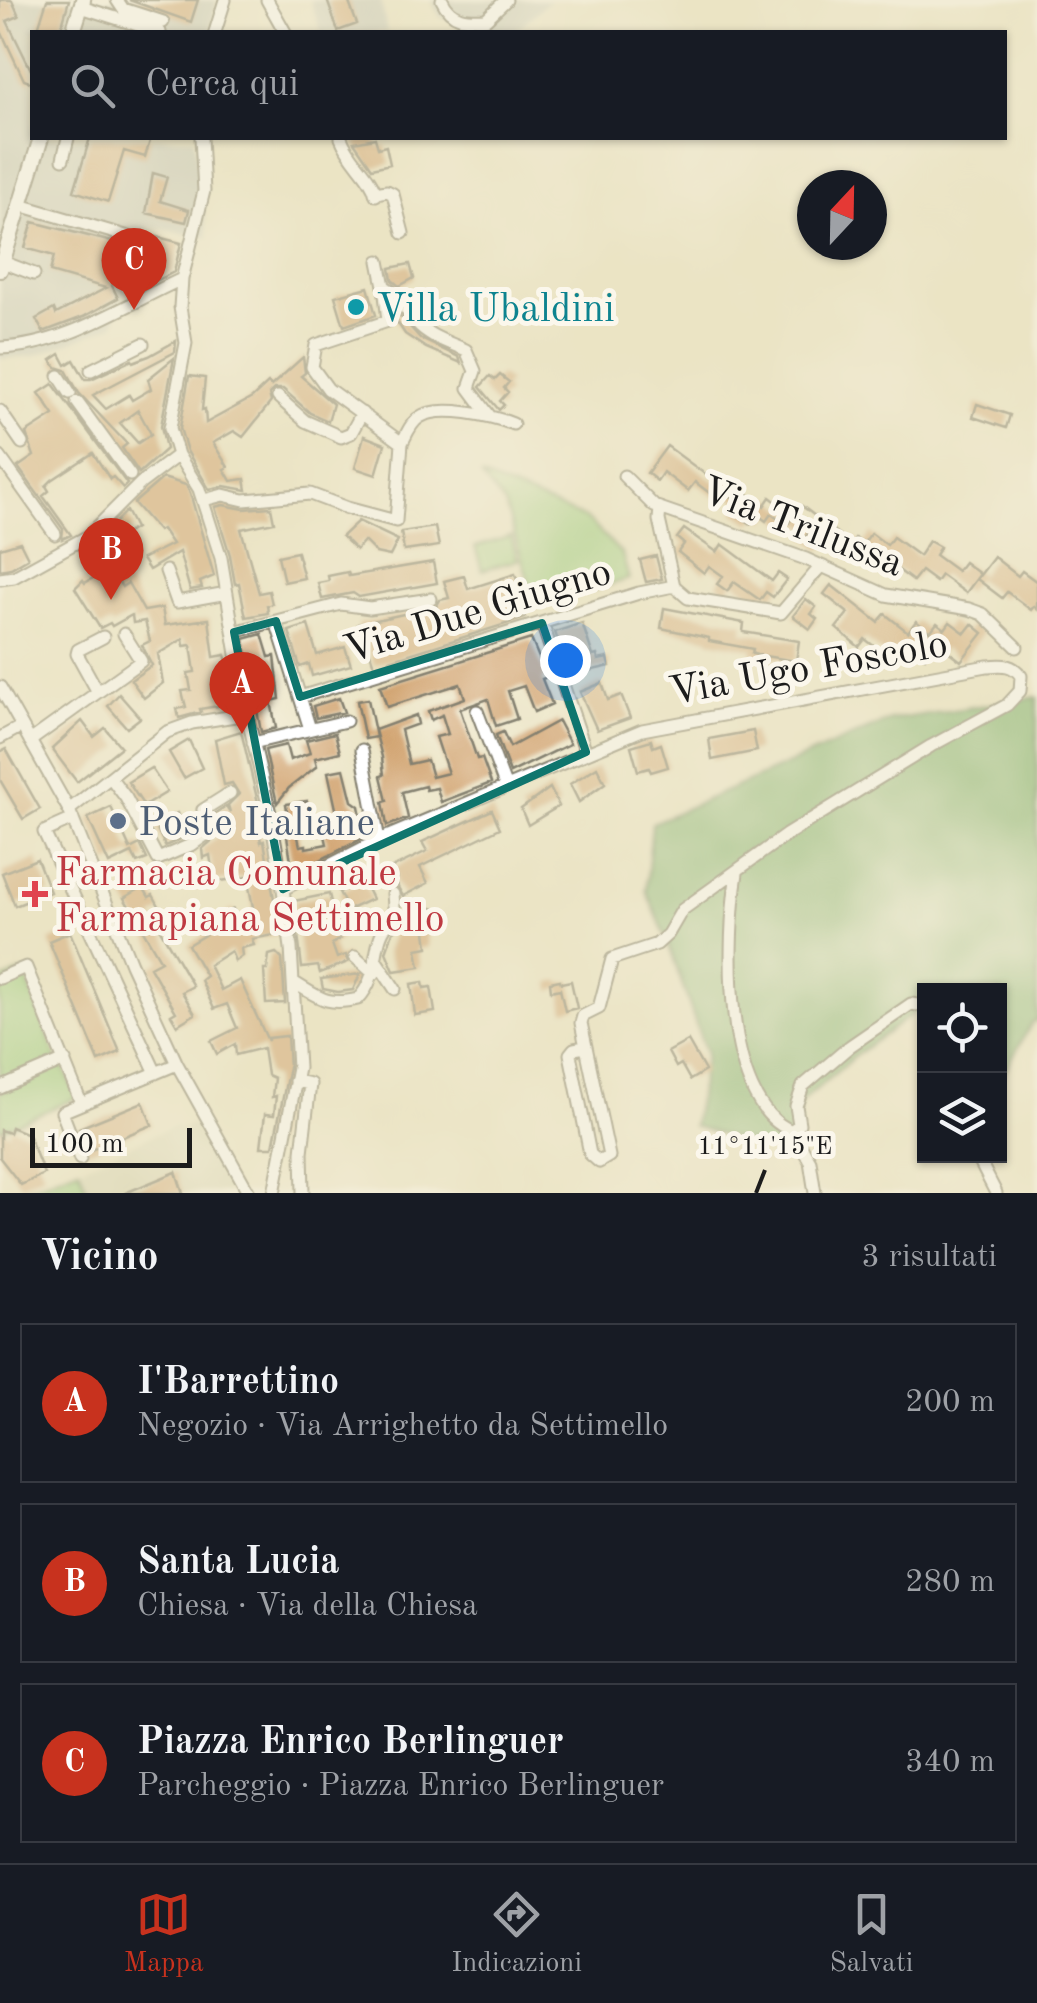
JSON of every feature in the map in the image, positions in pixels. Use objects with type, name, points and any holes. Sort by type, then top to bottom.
[{"type":"main road","points":[[74,30],[82,4]]},
{"type":"main road","points":[[1,266],[40,140]]},
{"type":"street","points":[[116,0],[123,10],[161,27]]},
{"type":"street","points":[[216,30],[225,0]]},
{"type":"street","points":[[267,0],[283,30]]},
{"type":"street","points":[[442,0],[446,8],[464,20],[486,19],[506,0]]},
{"type":"street","points":[[82,4],[161,27]]},
{"type":"street","points":[[62,159],[67,140]]},
{"type":"street","points":[[202,140],[204,191],[182,278],[180,307],[186,343],[170,428],[178,455],[204,500],[221,558],[247,714],[283,889],[298,1068],[274,1193]]},
{"type":"street","points":[[342,140],[349,158],[372,184],[375,194],[393,194],[403,234]]},
{"type":"street","points":[[20,205],[129,237]]},
{"type":"street","points":[[379,261],[388,321],[316,345],[312,357],[316,377],[402,443]]},
{"type":"street","points":[[1,266],[34,274]]},
{"type":"street","points":[[0,348],[39,344],[182,278]]},
{"type":"street","points":[[384,286],[398,294],[413,320],[425,331],[466,350],[475,371],[469,388],[489,414]]},
{"type":"street","points":[[87,369],[144,344]]},
{"type":"street","points":[[59,376],[134,481]]},
{"type":"street","points":[[278,398],[305,421],[342,437],[351,433],[362,414]]},
{"type":"street","points":[[0,411],[22,443]]},
{"type":"street","points":[[204,500],[222,495],[244,500],[310,494],[396,521],[402,443],[420,417],[441,413],[489,414],[513,424]]},
{"type":"street","points":[[0,579],[14,578],[87,537],[134,481],[178,455]]},
{"type":"street","points":[[0,457],[55,534]]},
{"type":"street","name":"Via Trilussa","points":[[624,476],[640,495],[660,508],[821,566],[886,595],[982,614],[1017,647]]},
{"type":"street","name":"Via Due Giugno","points":[[660,508],[659,520],[674,586],[688,598],[781,613],[821,566]]},
{"type":"street","points":[[87,537],[105,568]]},
{"type":"street","points":[[166,571],[177,602],[228,593]]},
{"type":"street","name":"Via Due Giugno","points":[[300,698],[674,586]]},
{"type":"street","points":[[234,632],[341,604],[370,608],[430,598]]},
{"type":"street","points":[[276,621],[310,729]]},
{"type":"street","points":[[542,623],[586,752]]},
{"type":"street","points":[[30,741],[140,661],[124,634]]},
{"type":"street","points":[[98,692],[77,654],[102,637]]},
{"type":"street","name":"Via Ugo Foscolo","points":[[283,889],[378,840],[642,730],[987,666],[1008,665],[1022,676],[1020,691],[1007,705],[810,819],[736,873]]},
{"type":"street","points":[[0,687],[71,814],[131,964],[178,1064],[249,1193]]},
{"type":"street","points":[[477,711],[505,785]]},
{"type":"street","points":[[156,1073],[44,832],[71,814],[167,732],[192,723],[247,714]]},
{"type":"street","points":[[253,743],[346,721]]},
{"type":"street","points":[[0,738],[22,726]]},
{"type":"street","points":[[362,750],[378,840]]},
{"type":"street","points":[[111,778],[126,798],[158,860],[193,844],[212,830],[203,810],[230,793]]},
{"type":"street","points":[[585,1048],[574,1049],[570,1054],[590,1154],[600,1162],[609,1156],[582,1018],[599,1008],[612,959],[656,944],[668,934],[682,910],[736,873]]},
{"type":"street","points":[[736,873],[731,966],[735,1017],[746,1070],[756,1099],[778,1126],[792,1131],[810,1162],[815,1193]]},
{"type":"street","points":[[393,894],[395,919]]},
{"type":"street","points":[[293,982],[326,1002],[336,1004],[361,998],[375,968],[387,923],[431,914]]},
{"type":"street","points":[[355,957],[375,968],[395,989]]},
{"type":"street","points":[[0,978],[26,967],[81,1102]]},
{"type":"street","points":[[792,1131],[799,1124],[796,1106],[803,1086],[850,1046],[911,1004],[917,1005]]},
{"type":"street","points":[[0,1088],[66,1060]]},
{"type":"street","points":[[80,1159],[61,1114],[81,1102],[178,1064]]},
{"type":"street","points":[[295,1082],[310,1084],[302,1152],[303,1193]]},
{"type":"street","points":[[981,1163],[996,1193]]},
{"type":"highlighted area","points":[[276,621],[300,697],[542,623],[586,752],[283,889],[234,632]]},
{"type":"shaded area","points":[[0,0],[217,0],[210,30],[30,30],[30,140],[194,140],[208,238],[148,227],[114,325],[35,356],[0,359]]},
{"type":"shaded area","points":[[310,0],[381,0],[387,30],[320,30]]},
{"type":"shaded area","points":[[431,0],[550,0],[516,30],[476,30],[440,17]]},
{"type":"shaded area","points":[[193,1123],[230,1193],[88,1193],[79,1168],[176,1125],[178,1130]]},
{"type":"green space","points":[[481,476],[587,519],[622,554],[629,579],[537,607],[505,505]]},
{"type":"green space","points":[[511,536],[518,560],[482,570],[475,547]]},
{"type":"green space","points":[[1037,697],[1037,1021],[1033,1021],[1007,1067],[1007,983],[917,983],[917,1011],[800,1103],[794,1149],[738,1140],[693,1126],[706,1054],[646,890],[652,823],[890,720]]},
{"type":"green space","points":[[21,972],[57,1059],[0,1084],[0,981]]},
{"type":"green space","points":[[63,1065],[77,1098],[0,1130],[0,1092]]},
{"type":"green space","points":[[79,1168],[88,1193],[15,1193]]},
{"type":"building","points":[[0,0],[12,0],[19,16],[7,21],[30,68],[30,82],[24,80],[0,29]]},
{"type":"building","points":[[47,0],[69,0],[61,30],[38,30]]},
{"type":"building","points":[[129,0],[198,0],[191,22]]},
{"type":"building","points":[[327,0],[348,0],[357,24],[338,30]]},
{"type":"building","points":[[89,140],[150,140],[145,157],[124,151],[108,202],[74,191]]},
{"type":"building","points":[[376,140],[378,148],[386,146],[390,164],[372,168],[354,142]]},
{"type":"building","points":[[153,173],[167,177],[160,201],[189,210],[186,222],[146,213]]},
{"type":"building","points":[[33,222],[124,245],[112,286],[118,298],[43,332],[36,319],[54,309],[56,314],[106,288],[50,272],[54,256],[25,248]]},
{"type":"building","points":[[150,235],[181,243],[174,272],[142,288],[146,276],[139,275]]},
{"type":"building","points":[[410,264],[414,278],[399,286],[392,280],[390,268]]},
{"type":"building","name":"Villa Ubaldini","points":[[368,287],[376,315],[344,326],[335,296]]},
{"type":"building","points":[[396,312],[421,339],[459,357],[461,363],[405,334]]},
{"type":"building","points":[[176,341],[175,352],[93,395],[106,409],[129,395],[132,400],[151,389],[148,379],[174,358],[161,426],[166,449],[139,473],[122,448],[127,444],[79,393],[66,370],[56,367],[51,360],[60,354],[66,365],[74,360],[85,379],[91,379]],"holes":[[[138,410],[151,434],[138,443],[120,423]]]},
{"type":"building","points":[[303,357],[305,373],[301,376],[333,404],[328,421],[310,413],[283,389],[274,389],[269,394],[271,402],[243,437],[234,431],[213,443],[228,467],[224,469],[231,481],[245,479],[247,490],[224,486],[209,489],[187,451],[180,428],[189,376],[205,378],[202,410],[205,409],[206,423],[252,398],[268,383],[271,386]]},
{"type":"building","points":[[500,375],[509,382],[504,388],[508,392],[500,401],[504,405],[499,410],[480,387],[490,376],[495,380]]},
{"type":"building","points":[[53,384],[127,484],[123,488],[113,477],[110,479],[93,453],[52,480],[43,496],[71,535],[62,539],[63,529],[18,467],[34,456],[26,433],[54,415],[39,393]]},
{"type":"building","points":[[977,404],[1010,415],[1006,428],[973,417]]},
{"type":"building","points":[[364,436],[385,444],[376,475],[355,468]]},
{"type":"building","points":[[667,446],[717,483],[723,475],[764,506],[770,497],[794,515],[802,506],[851,544],[855,538],[863,544],[871,533],[887,545],[893,537],[919,556],[929,541],[940,547],[935,555],[957,571],[964,562],[980,574],[966,593],[941,575],[936,582],[921,571],[913,581],[880,556],[874,563],[850,546],[844,553],[828,541],[822,550],[805,537],[811,530],[793,517],[787,525],[771,514],[766,521],[758,515],[751,524],[734,512],[741,504],[726,493],[720,501],[695,482],[688,491],[663,472],[657,481],[647,473]]},
{"type":"building","points":[[163,478],[186,485],[190,493],[214,576],[200,582],[202,588],[190,590],[179,552],[149,570],[142,559],[172,544],[134,503]]},
{"type":"building","points":[[215,507],[244,509],[271,507],[274,522],[241,529],[259,593],[269,591],[272,604],[267,605],[268,613],[246,617]]},
{"type":"building","points":[[126,511],[135,528],[105,546],[99,539]]},
{"type":"building","points":[[358,521],[398,540],[390,556],[376,553],[364,541],[356,550],[342,536]]},
{"type":"building","points":[[435,527],[439,546],[404,551],[401,532]]},
{"type":"building","points":[[684,529],[717,552],[722,544],[772,581],[778,573],[787,579],[773,597],[766,592],[760,600],[734,582],[727,591],[717,584],[723,576],[709,566],[704,573],[678,552],[684,544],[677,538]]},
{"type":"building","points":[[20,542],[28,558],[0,570],[0,548]]},
{"type":"building","points":[[297,552],[304,578],[284,582],[278,556]]},
{"type":"building","points":[[656,556],[662,579],[646,582],[640,560]]},
{"type":"building","points":[[994,557],[1018,576],[1022,571],[1037,582],[1037,609],[1034,606],[1031,610],[1007,592],[1002,598],[977,579]]},
{"type":"building","points":[[433,562],[437,583],[359,597],[353,593],[322,599],[318,583],[329,581],[328,576]]},
{"type":"building","points":[[113,573],[122,587],[128,583],[144,611],[162,608],[165,625],[209,619],[214,657],[225,655],[230,671],[230,704],[200,709],[201,712],[179,718],[177,709],[186,707],[182,691],[191,690],[188,673],[195,672],[191,645],[184,646],[183,639],[158,654],[163,683],[144,698],[131,680],[152,665],[142,645],[150,641],[145,621],[133,623],[132,615],[100,628],[75,588],[83,580],[85,583],[98,575],[106,578]]},
{"type":"building","points":[[515,574],[525,618],[374,665],[358,624],[436,607],[440,600],[449,598],[444,581],[464,576],[468,589]]},
{"type":"building","points":[[831,585],[878,622],[885,614],[908,632],[916,621],[930,632],[937,623],[945,629],[950,622],[965,633],[972,624],[983,633],[961,661],[944,648],[938,655],[931,650],[925,658],[910,646],[903,655],[896,649],[889,658],[865,639],[859,647],[836,628],[848,613],[824,594]]},
{"type":"building","points":[[806,599],[816,607],[811,614],[817,619],[810,629],[793,616]]},
{"type":"building","points":[[664,608],[744,623],[743,632],[799,641],[796,661],[752,654],[753,649],[661,628]]},
{"type":"building","points":[[582,623],[593,656],[597,655],[598,660],[608,658],[610,666],[580,673],[575,649],[562,653],[555,632]]},
{"type":"building","points":[[308,625],[317,655],[345,647],[351,665],[312,676],[309,664],[300,667],[289,631]]},
{"type":"building","points":[[262,634],[269,657],[275,656],[280,699],[271,701],[276,728],[261,732],[244,639]]},
{"type":"building","points":[[531,639],[547,677],[542,679],[552,704],[534,712],[524,686],[508,691],[517,719],[496,726],[488,699],[460,709],[477,759],[482,758],[491,783],[441,802],[437,788],[426,790],[425,786],[402,792],[408,818],[387,826],[382,757],[375,730],[416,715],[418,724],[401,730],[409,764],[427,760],[432,777],[448,773],[436,737],[448,734],[442,715],[431,720],[428,711],[465,698],[460,684],[387,707],[380,686]]},
{"type":"building","points":[[602,683],[608,700],[621,695],[630,718],[597,730],[580,692]]},
{"type":"building","points":[[119,694],[140,718],[127,728],[108,706]]},
{"type":"building","points":[[339,698],[344,712],[316,718],[313,706]]},
{"type":"building","points":[[368,699],[376,737],[365,739],[357,701]]},
{"type":"building","points":[[82,721],[94,737],[105,728],[121,747],[77,782],[52,749]]},
{"type":"building","points":[[558,721],[570,744],[510,773],[496,735],[503,732],[510,747]]},
{"type":"building","points":[[241,731],[259,807],[255,809],[280,934],[252,939],[254,945],[241,948],[242,956],[235,961],[231,951],[209,965],[221,990],[240,980],[268,1041],[287,1036],[289,1067],[273,1147],[261,1147],[265,1114],[274,1115],[276,1096],[272,1097],[274,1078],[267,1075],[263,1048],[236,1055],[235,1044],[217,1054],[211,1041],[237,1028],[227,1004],[214,1009],[201,980],[206,976],[188,945],[221,925],[217,919],[233,909],[236,920],[255,917],[247,877],[214,882],[210,855],[203,858],[202,849],[221,833],[214,814],[226,806],[230,812],[228,805],[239,794],[232,783],[224,785],[215,739]]},
{"type":"building","points":[[753,731],[757,751],[712,760],[709,739]]},
{"type":"building","points":[[335,733],[340,752],[315,758],[317,766],[277,803],[265,750],[286,745],[290,760],[310,753],[306,740]]},
{"type":"building","points":[[189,740],[202,768],[184,778],[169,752]]},
{"type":"building","points":[[651,740],[653,747],[661,744],[668,767],[638,771],[631,746]]},
{"type":"building","points":[[6,749],[40,809],[23,819],[0,780],[0,752]]},
{"type":"building","points":[[597,767],[605,783],[579,802],[570,784]]},
{"type":"building","points":[[151,768],[167,792],[144,806],[128,782]]},
{"type":"building","points":[[344,769],[352,801],[359,806],[365,837],[312,864],[292,867],[286,830],[296,828],[300,846],[306,848],[327,844],[324,831],[340,827],[328,772]]},
{"type":"building","points":[[550,788],[559,806],[528,825],[521,809]]},
{"type":"building","points":[[307,801],[310,820],[289,822],[286,804]]},
{"type":"building","points":[[111,807],[130,849],[140,844],[147,859],[137,863],[132,853],[109,864],[88,818]]},
{"type":"building","points":[[492,810],[500,828],[420,867],[428,883],[403,896],[392,868],[427,851],[422,842]]},
{"type":"building","points":[[177,813],[187,836],[165,846],[155,824]]},
{"type":"building","points":[[37,859],[50,892],[15,906],[2,873]]},
{"type":"building","points":[[363,881],[372,899],[348,910],[339,892]]},
{"type":"building","points":[[143,887],[162,911],[153,917],[193,986],[182,992],[195,1014],[177,1025],[171,1015],[176,1012],[150,967],[161,961],[124,898]]},
{"type":"building","points":[[329,894],[340,939],[332,944],[337,958],[346,955],[348,962],[320,973],[318,966],[302,968],[294,901]]},
{"type":"building","points":[[425,924],[428,947],[417,949],[420,967],[394,971],[386,952],[393,932]]},
{"type":"building","points":[[70,932],[120,1052],[99,1061],[49,941]]},
{"type":"building","points":[[276,953],[282,959],[285,1003],[266,1004],[264,970],[269,955]]},
{"type":"building","points":[[360,974],[353,990],[323,989],[321,979]]},
{"type":"building","points":[[571,981],[577,1008],[565,1011],[560,989],[551,991],[550,982]]},
{"type":"building","points":[[423,982],[424,988],[431,987],[435,1012],[415,1015],[411,984]]},
{"type":"building","points":[[688,1041],[705,1071],[690,1080],[668,1052]]},
{"type":"building","points":[[143,1102],[152,1125],[88,1151],[79,1128]]},
{"type":"building","points":[[11,1127],[28,1134],[44,1174],[21,1185],[0,1158],[0,1130],[9,1133]]},
{"type":"building","points":[[176,1172],[183,1193],[125,1193]]},
{"type":"place","name":"Villa Ubaldini","points":[[356,307]]},
{"type":"place","name":"Piazza Enrico Berlinguer","points":[[134,310]]},
{"type":"place","name":"Santa Lucia","points":[[111,600]]},
{"type":"place","name":"I'Barrettino","points":[[242,734]]},
{"type":"place","name":"Poste Italiane","points":[[118,821]]},
{"type":"place","name":"Farmacia Comunale Farmapiana Settimello","points":[[35,894]]}]
